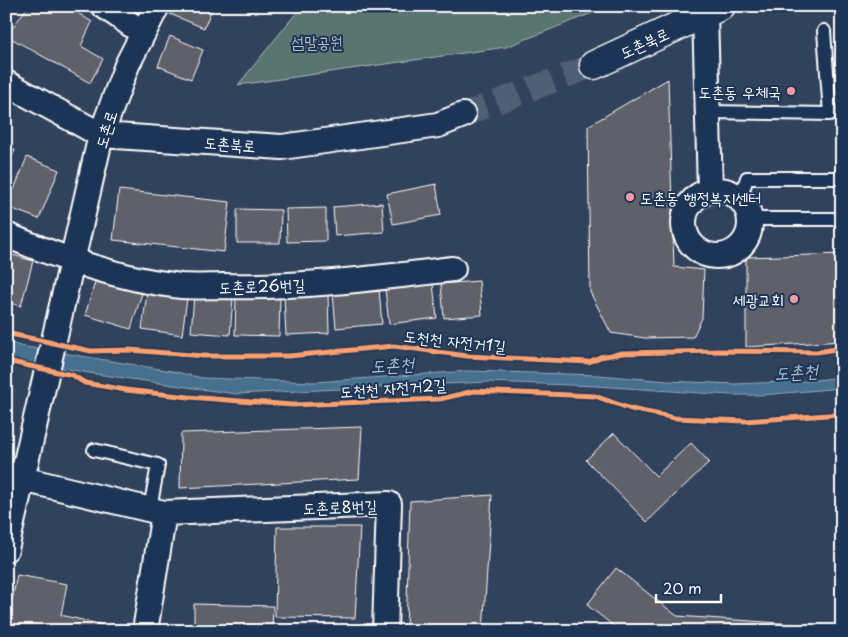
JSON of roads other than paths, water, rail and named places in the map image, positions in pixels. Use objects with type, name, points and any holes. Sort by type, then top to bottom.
[{"type":"street","points":[[104,6],[143,33]]},
{"type":"street","name":"도촌로","points":[[14,476],[33,434],[101,135],[127,65],[157,6]]},
{"type":"street","points":[[710,190],[708,112],[713,10]]},
{"type":"street","name":"도촌북로","points":[[594,64],[713,10]]},
{"type":"street","name":"도촌북로","points":[[6,83],[101,135],[282,147],[438,125],[463,115]]},
{"type":"street","points":[[710,190],[732,193],[745,209],[749,230],[745,240],[737,249],[728,254],[717,256],[706,254],[689,241],[685,232],[686,210],[700,194],[710,190]]},
{"type":"street","points":[[6,235],[73,260]]},
{"type":"street","name":"도촌로26번길","points":[[73,260],[126,277],[181,286],[265,287],[453,269]]},
{"type":"street","points":[[6,550],[14,476]]},
{"type":"street","name":"도촌로8번길","points":[[14,476],[157,511],[389,504],[385,631]]},
{"type":"street","points":[[145,631],[157,511]]},
{"type":"lane","points":[[708,112],[830,114],[824,31]]},
{"type":"lane","points":[[840,219],[745,209],[747,178],[842,178]]},
{"type":"lane","points":[[94,450],[158,465],[157,511]]},
{"type":"water","points":[[6,341],[20,346],[172,371],[202,378],[315,382],[468,371],[599,375],[735,384],[808,381],[842,377],[842,388],[762,395],[730,395],[597,386],[487,382],[236,394],[89,373],[18,360],[6,356]]},
{"type":"tunnel","points":[[463,115],[594,65]]},
{"type":"place","name":"도촌동 우체국","points":[[791,91]]},
{"type":"place","name":"도촌동 행정복지센터","points":[[630,197]]},
{"type":"place","name":"세광교회","points":[[794,299]]},
{"type":"park label","name":"섬말공원","points":[[317,41]]},
{"type":"water label","name":"도촌천","points":[[392,364]]},
{"type":"water label","name":"도촌천","points":[[796,371]]}]
